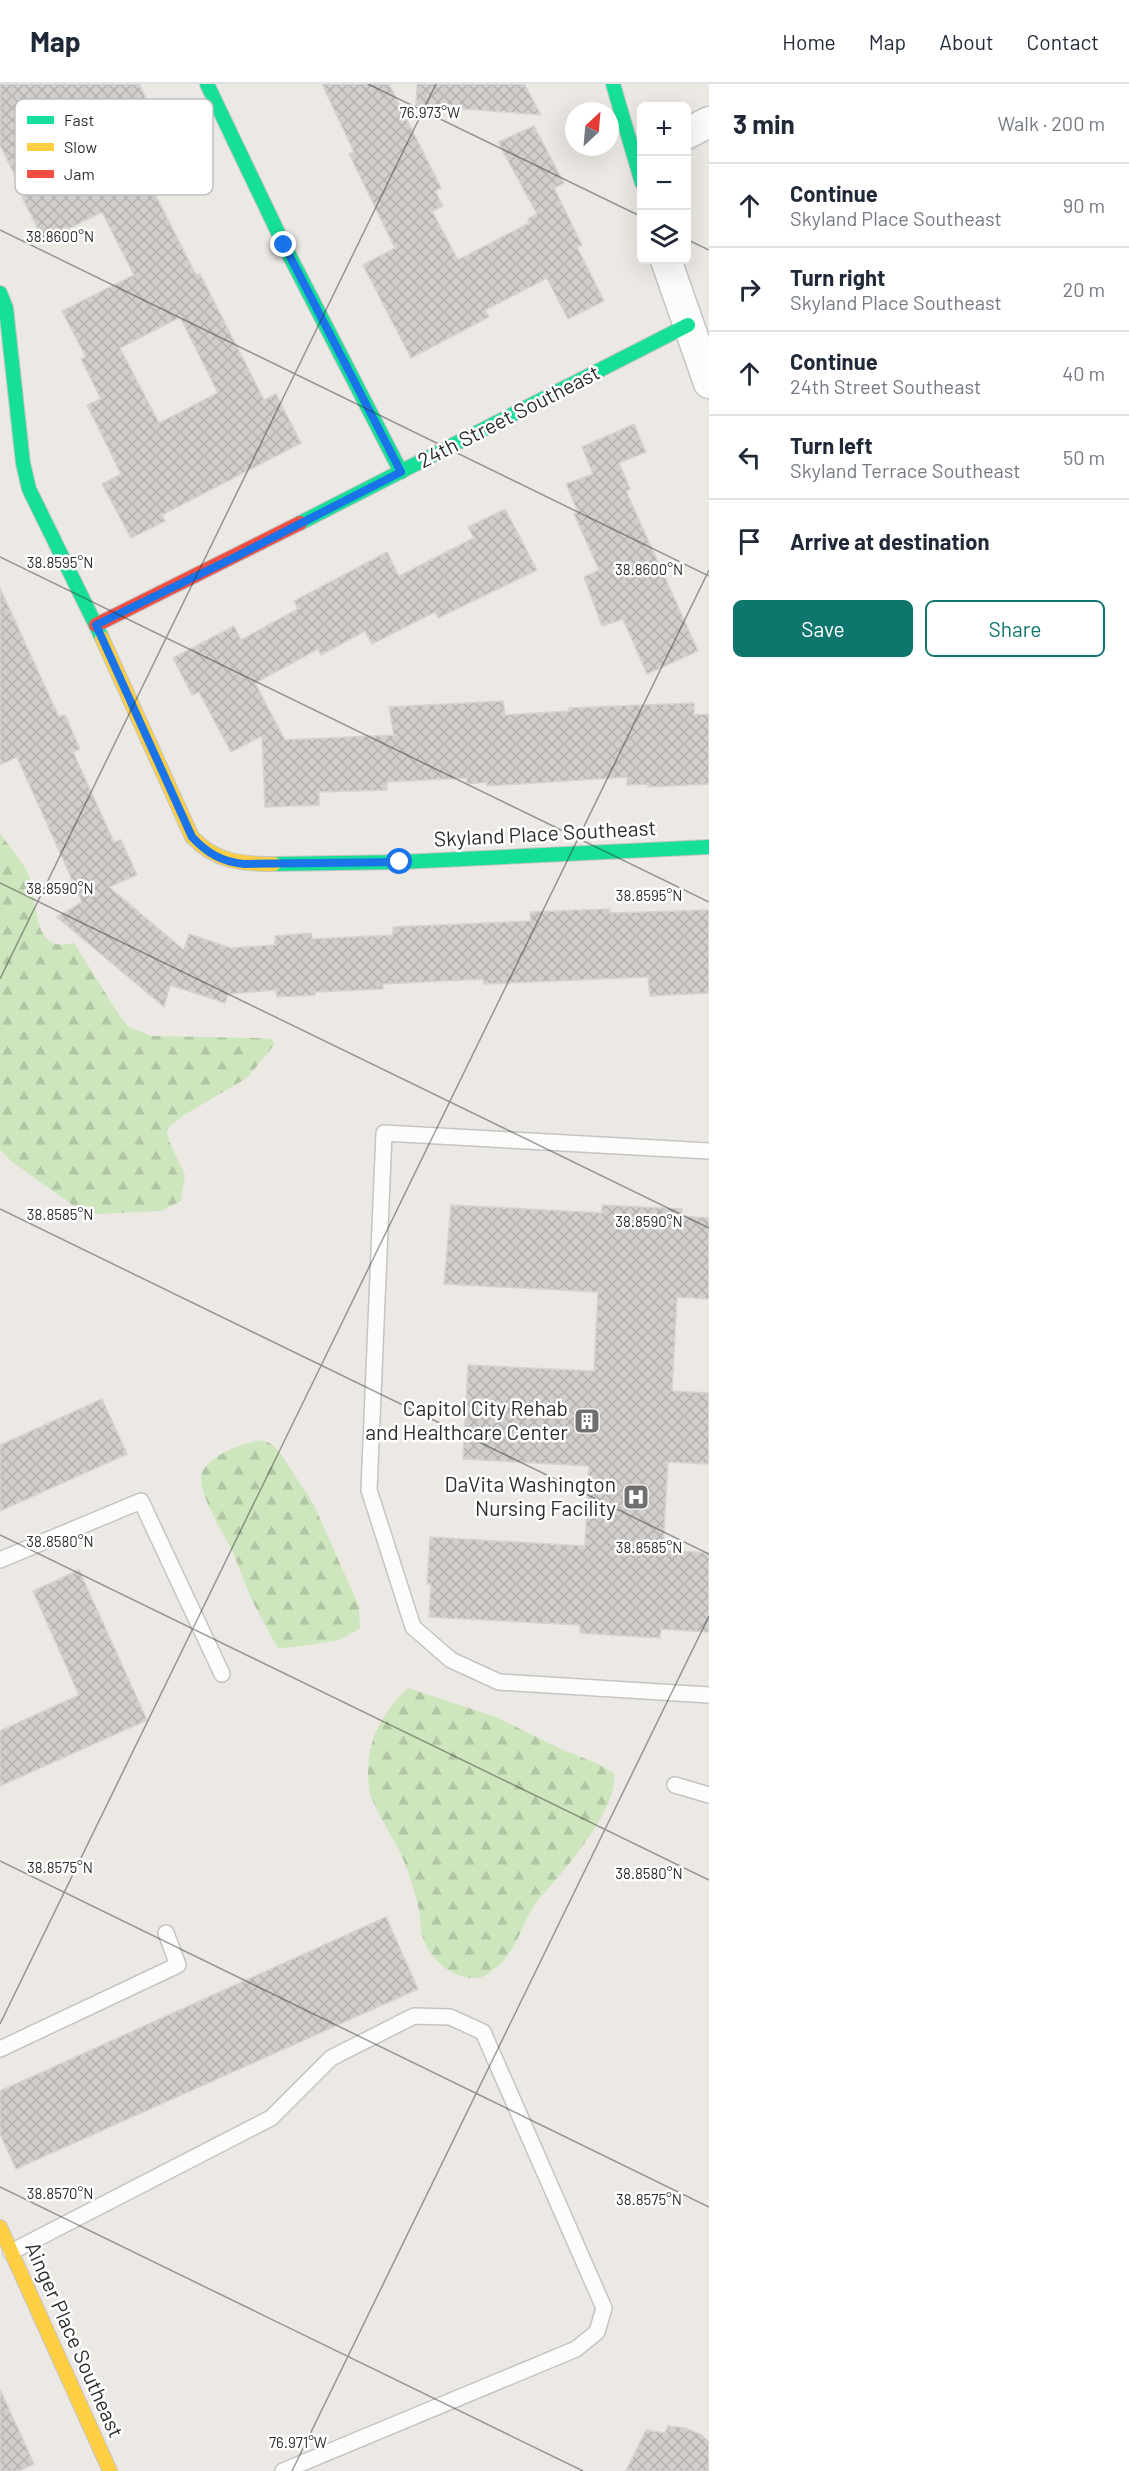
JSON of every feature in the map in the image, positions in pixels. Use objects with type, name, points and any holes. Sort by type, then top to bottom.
[{"type":"street","points":[[207,84],[284,245],[401,472]]},
{"type":"street","points":[[614,84],[637,159]]},
{"type":"street","points":[[691,132],[709,122]]},
{"type":"street","points":[[667,264],[709,383]]},
{"type":"street","name":"Skyland Place Southeast","points":[[0,293],[6,308],[23,463],[29,489],[96,625],[192,837],[200,846],[220,859],[244,864],[400,862],[709,847]]},
{"type":"street","name":"24th Street Southeast","points":[[96,625],[688,325]]},
{"type":"street","name":"Ainger Place Southeast","points":[[4,2246],[110,2471]]},
{"type":"lane","points":[[709,1151],[384,1133],[369,1490],[414,1627],[451,1660],[499,1682],[709,1695]]},
{"type":"lane","points":[[0,1560],[141,1501],[222,1674]]},
{"type":"lane","points":[[675,1785],[709,1795]]},
{"type":"lane","points":[[0,2049],[178,1965],[166,1933]]},
{"type":"lane","points":[[4,2246],[272,2118],[331,2058],[414,2016],[450,2017],[483,2032],[604,2308],[597,2332],[576,2349],[283,2471]]},
{"type":"green space","points":[[0,833],[20,859],[29,876],[43,934],[50,941],[60,945],[74,943],[129,1027],[152,1036],[260,1038],[271,1039],[275,1044],[247,1078],[184,1115],[169,1127],[167,1132],[169,1141],[185,1175],[181,1201],[161,1211],[96,1214],[82,1212],[11,1161],[0,1150]]},
{"type":"green space","points":[[260,1440],[270,1443],[278,1450],[313,1503],[359,1606],[360,1628],[340,1640],[278,1648],[252,1600],[234,1555],[206,1500],[201,1481],[206,1466],[227,1451]]},
{"type":"green space","points":[[408,1688],[496,1717],[614,1773],[614,1786],[609,1800],[593,1831],[538,1900],[508,1956],[482,1977],[472,1978],[455,1974],[439,1963],[428,1949],[421,1930],[420,1914],[406,1867],[369,1788],[371,1745],[389,1709]]},
{"type":"building","points":[[0,84],[139,84],[146,99],[15,99],[15,176],[0,145]]},
{"type":"building","points":[[322,84],[389,84],[441,188],[435,191],[443,206],[432,211],[458,260],[529,223],[528,219],[537,214],[498,142],[534,126],[564,183],[554,188],[582,245],[577,247],[604,301],[568,319],[547,278],[485,310],[489,317],[411,358],[363,265],[395,248],[349,154],[354,152]]},
{"type":"building","points":[[417,84],[524,84],[541,115],[416,105]]},
{"type":"building","points":[[156,195],[196,275],[200,274],[264,400],[276,394],[301,443],[162,515],[165,521],[131,538],[102,484],[121,474],[87,405],[101,399],[81,359],[86,357],[62,311],[134,275],[102,212],[44,241],[22,197]],"holes":[[[180,317],[218,393],[159,423],[120,348]]]},
{"type":"building","points":[[634,424],[646,452],[619,463],[630,489],[626,491],[698,651],[647,674],[623,619],[602,626],[584,577],[599,570],[574,514],[578,512],[566,484],[593,474],[582,447]]},
{"type":"building","points":[[505,509],[537,570],[438,618],[435,612],[372,644],[365,631],[321,655],[318,649],[255,683],[285,740],[394,735],[389,707],[503,701],[505,715],[569,711],[569,708],[694,703],[694,715],[709,714],[709,784],[648,787],[648,784],[627,785],[627,777],[487,786],[487,782],[467,784],[467,778],[387,782],[387,790],[319,792],[319,805],[265,807],[262,736],[231,752],[199,692],[192,695],[173,658],[234,626],[241,640],[298,609],[294,601],[387,552],[399,576],[474,538],[468,527]]},
{"type":"building","points":[[0,588],[59,717],[65,715],[80,749],[73,752],[114,842],[121,840],[137,875],[109,887],[184,950],[189,934],[231,948],[275,945],[275,936],[311,933],[312,939],[393,935],[393,927],[531,921],[530,912],[610,909],[610,913],[709,910],[709,993],[650,996],[648,977],[484,984],[483,979],[383,984],[383,989],[315,992],[315,995],[277,997],[276,990],[228,994],[225,1003],[170,985],[164,1007],[57,917],[82,902],[17,757],[0,765]]},
{"type":"building","name":"Capitol City Rehab and Healthcare Center","points":[[451,1205],[602,1213],[602,1205],[682,1209],[682,1216],[709,1218],[709,1299],[677,1297],[672,1391],[709,1393],[709,1464],[668,1462],[663,1550],[709,1553],[709,1632],[661,1629],[660,1638],[580,1633],[580,1625],[429,1617],[431,1584],[427,1584],[430,1537],[585,1546],[589,1466],[463,1459],[468,1365],[594,1371],[598,1292],[444,1284]]},
{"type":"building","points":[[102,1399],[127,1454],[0,1511],[0,1445]]},
{"type":"building","points":[[79,1570],[147,1720],[0,1786],[0,1731],[79,1695],[33,1591]]},
{"type":"building","points":[[386,1917],[418,1989],[16,2169],[0,2134],[0,2091]]},
{"type":"building","points":[[0,2389],[34,2464],[19,2471],[0,2471]]},
{"type":"building","points":[[668,2426],[685,2428],[700,2434],[709,2442],[709,2471],[626,2471],[646,2430],[665,2433]]},
{"type":"traffic: fast","points":[[207,84],[284,245],[401,472]]},
{"type":"traffic: fast","points":[[613,84],[637,166]]},
{"type":"traffic: fast","points":[[0,293],[6,308],[23,463],[29,489],[102,638]]},
{"type":"traffic: fast","points":[[300,523],[688,325]]},
{"type":"traffic: fast","points":[[274,864],[401,862],[709,847]]},
{"type":"traffic: slow","points":[[102,638],[192,837],[220,857],[240,862],[274,864]]},
{"type":"traffic: slow","points":[[0,2227],[110,2471]]},
{"type":"traffic: jam","points":[[96,625],[300,523]]},
{"type":"place","name":"Capitol City Rehab and Healthcare Center","points":[[587,1421]]},
{"type":"place","name":"DaVita Washington Nursing Facility","points":[[636,1497]]},
{"type":"route","points":[[284,245],[401,472],[96,625],[192,837],[200,846],[220,859],[244,864],[400,862]]}]
